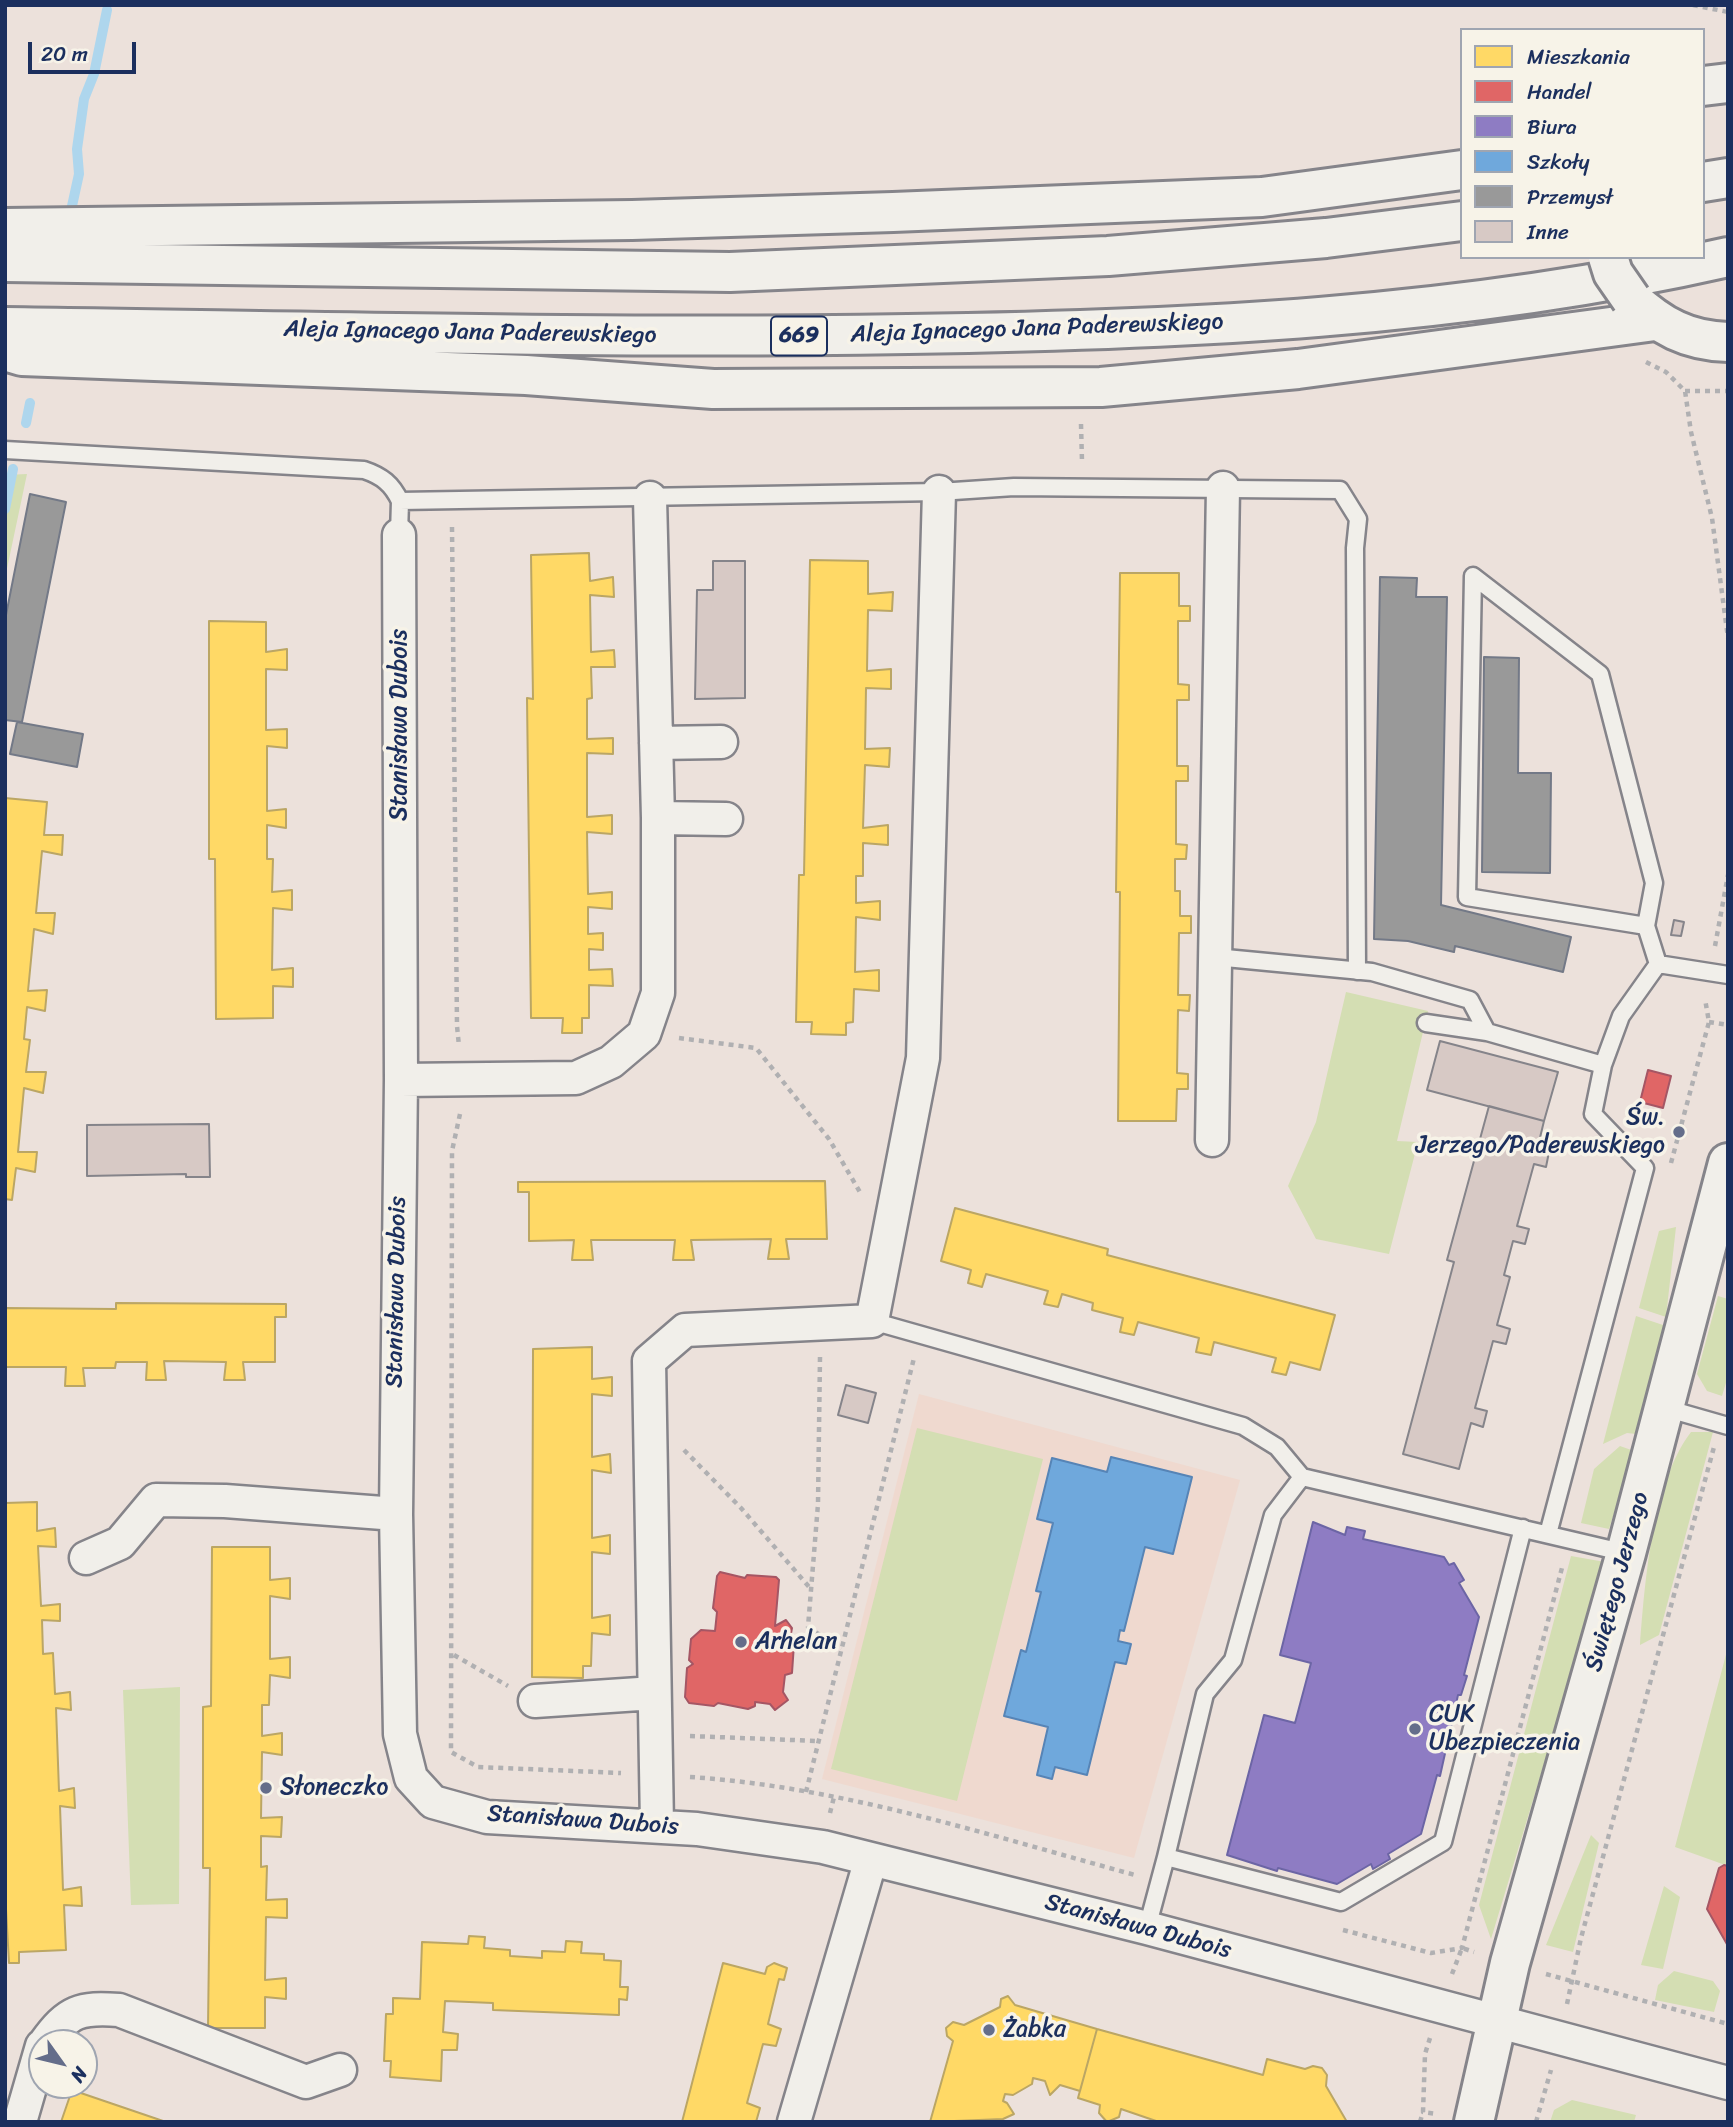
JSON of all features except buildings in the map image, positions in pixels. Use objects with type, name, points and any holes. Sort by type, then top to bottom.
[{"type":"main road","points":[[1705,86],[1728,83]]},
{"type":"main road","points":[[5,228],[632,220],[921,211],[1262,197],[1460,170]]},
{"type":"main road","points":[[1705,182],[1728,178]]},
{"type":"main road","points":[[5,262],[730,272],[1108,256],[1326,239],[1460,221]]},
{"type":"main road","name":"Aleja Ignacego Jana Paderewskiego","points":[[5,327],[740,337],[1122,331],[1354,315],[1591,283],[1728,257]]},
{"type":"main road","points":[[1609,259],[1613,273],[1643,310],[1678,333],[1720,350]]},
{"type":"main road","points":[[5,351],[22,356],[526,375],[713,388],[1101,387],[1298,369],[1643,310]]},
{"type":"main road","name":"Świętego Jerzego","points":[[1474,2122],[1495,2022],[1626,1553],[1728,1163]]},
{"type":"street","points":[[1212,1140],[1223,488]]},
{"type":"street","points":[[657,1825],[649,1361],[685,1331],[872,1321],[923,1058],[939,492]]},
{"type":"street","points":[[401,1080],[576,1078],[611,1062],[644,1034],[658,993],[658,818],[650,498]]},
{"type":"street","name":"Stanisława Dubois","points":[[399,535],[401,1080],[396,1514],[400,1734],[411,1778],[433,1802],[487,1816],[657,1825],[823,1847],[1147,1928],[1728,2084]]},
{"type":"street","points":[[656,743],[721,742]]},
{"type":"street","points":[[658,818],[726,819]]},
{"type":"street","points":[[86,1558],[120,1544],[156,1500],[225,1501],[396,1514]]},
{"type":"street","points":[[535,1701],[654,1693]]},
{"type":"street","points":[[794,2122],[871,1859]]},
{"type":"street","points":[[54,2029],[60,2021],[86,2008],[119,2010],[306,2082],[340,2070]]},
{"type":"street","points":[[20,2122],[28,2095]]},
{"type":"lane","points":[[5,450],[364,470],[379,475],[393,487],[400,501],[399,535]]},
{"type":"lane","points":[[400,501],[939,492],[1014,487],[1340,490],[1359,519],[1355,548],[1357,971]]},
{"type":"lane","points":[[1646,926],[1467,897],[1473,576],[1600,674],[1654,883],[1646,926],[1658,964]]},
{"type":"lane","points":[[1215,957],[1357,971],[1470,1000],[1487,1032]]},
{"type":"lane","points":[[1658,964],[1728,975]]},
{"type":"lane","points":[[1548,1534],[1645,1168],[1593,1114],[1603,1065],[1621,1016],[1658,964]]},
{"type":"lane","points":[[1426,1023],[1487,1032],[1603,1065]]},
{"type":"lane","points":[[872,1321],[1243,1426],[1277,1447],[1302,1477],[1626,1553]]},
{"type":"lane","points":[[1665,1408],[1724,1425]]},
{"type":"lane","points":[[1147,1928],[1205,1694],[1233,1660],[1273,1515],[1302,1477]]},
{"type":"lane","points":[[1166,1857],[1341,1902],[1443,1842],[1523,1528]]},
{"type":"path","points":[[1693,5],[1728,12]]},
{"type":"path","points":[[1728,391],[1685,391],[1691,432],[1712,517],[1728,638]]},
{"type":"path","points":[[1081,422],[1082,488]]},
{"type":"path","points":[[1709,1021],[1728,1025]]},
{"type":"path","points":[[644,1034],[756,1048],[829,1139],[887,1238]]},
{"type":"path","points":[[821,1324],[818,1504],[807,1627],[841,1649]]},
{"type":"path","points":[[806,1792],[920,1335]]},
{"type":"path","points":[[650,1415],[741,1508],[811,1589]]},
{"type":"path","points":[[1536,2122],[1724,1425]]},
{"type":"path","points":[[454,1655],[535,1701]]},
{"type":"path","points":[[453,1722],[451,1752],[478,1767],[752,1781],[891,1808],[1160,1882]]},
{"type":"path","points":[[655,1734],[818,1741]]},
{"type":"path","points":[[1340,1929],[1431,1953],[1462,1948]]},
{"type":"path","points":[[1572,1983],[1728,2024]]},
{"type":"path","points":[[1420,2122],[1423,2112]]},
{"type":"shaded area","points":[[919,1394],[1240,1480],[1134,1858],[822,1779]]},
{"type":"green space","points":[[27,474],[5,578],[5,475]]},
{"type":"green space","points":[[1346,992],[1428,1011],[1397,1141],[1418,1142],[1389,1254],[1316,1239],[1288,1186],[1316,1122]]},
{"type":"green space","points":[[1676,1227],[1666,1317],[1639,1308],[1659,1231]]},
{"type":"green space","points":[[1718,1296],[1728,1299],[1728,1376],[1722,1396],[1707,1391],[1697,1374]]},
{"type":"green space","points":[[1636,1316],[1666,1326],[1636,1434],[1627,1433],[1603,1444]]},
{"type":"green space","points":[[917,1428],[1043,1459],[957,1801],[831,1769]]},
{"type":"green space","points":[[1691,1432],[1713,1432],[1659,1635],[1640,1645],[1648,1563],[1659,1505],[1667,1478]]},
{"type":"green space","points":[[1620,1446],[1634,1451],[1609,1529],[1581,1523],[1594,1469]]},
{"type":"green space","points":[[1571,1556],[1605,1562],[1491,1939],[1479,1905]]},
{"type":"green space","points":[[1728,1647],[1728,1866],[1675,1847]]},
{"type":"green space","points":[[180,1687],[179,1904],[131,1905],[123,1690]]},
{"type":"green space","points":[[1591,1835],[1599,1843],[1573,1952],[1546,1945]]},
{"type":"green space","points":[[1664,1886],[1680,1897],[1663,1969],[1641,1965]]},
{"type":"green space","points":[[1674,1971],[1713,1981],[1720,1991],[1714,2012],[1655,2000],[1658,1985]]},
{"type":"green space","points":[[1572,2100],[1636,2115],[1634,2122],[1550,2122],[1554,2110]]},
{"type":"waterway","points":[[72,206],[79,174],[77,149],[84,99],[94,74],[107,10]]},
{"type":"waterway","points":[[26,423],[30,403]]},
{"type":"waterway","points":[[5,509],[13,469]]},
{"type":"place","name":"Św. Jerzego/Paderewskiego","points":[[1679,1132]]},
{"type":"place","name":"Arhelan","points":[[741,1642]]},
{"type":"place","name":"CUK Ubezpieczenia","points":[[1415,1729]]},
{"type":"place","name":"Słoneczko","points":[[266,1788]]},
{"type":"place","name":"Żabka","points":[[989,2030]]}]
